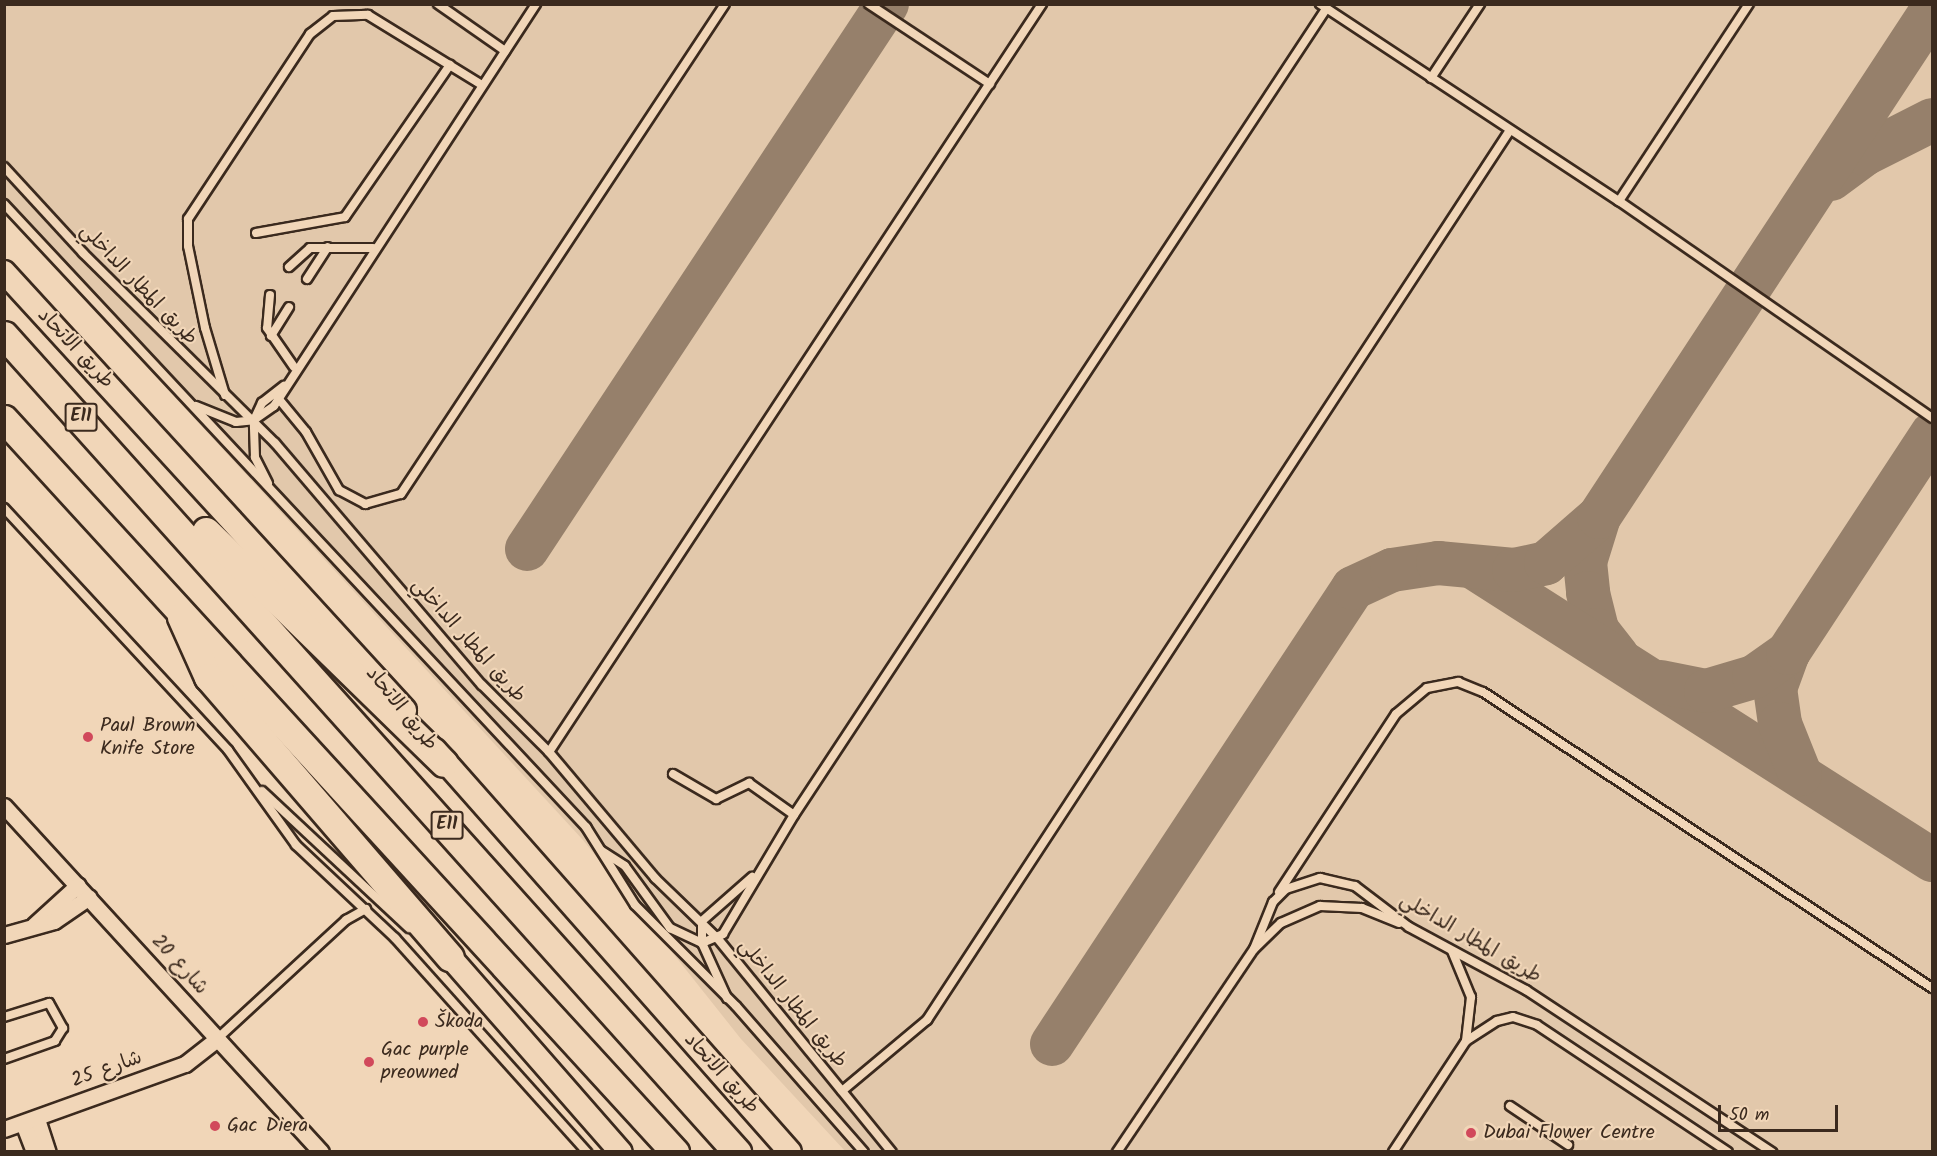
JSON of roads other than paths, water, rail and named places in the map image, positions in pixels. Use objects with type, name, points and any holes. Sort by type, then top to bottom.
[{"type":"highway","name":"طريق الاتحاد","points":[[4,334],[157,499],[737,1152]]},
{"type":"highway","points":[[4,419],[675,1152]]},
{"type":"highway","points":[[157,499],[216,539],[444,763]]},
{"type":"highway","points":[[179,608],[208,676],[450,957]]},
{"type":"main road","name":"طريق الاتحاد","points":[[4,272],[370,668],[444,763],[790,1151]]},
{"type":"main road","points":[[450,957],[621,1152]]},
{"type":"street","name":"شارع 20","points":[[4,806],[321,1152]]},
{"type":"street","points":[[34,925],[78,885]]},
{"type":"street","points":[[4,935],[54,921],[89,897]]},
{"type":"street","name":"شارع 25","points":[[4,1130],[185,1064],[217,1039]]},
{"type":"street","points":[[30,1121],[34,1152]]},
{"type":"street","points":[[30,1121],[48,1152]]},
{"type":"lane","points":[[438,4],[505,51]]},
{"type":"lane","points":[[193,404],[226,421],[254,420],[278,398],[294,368],[536,4]]},
{"type":"lane","points":[[278,398],[306,432],[339,490],[365,504],[401,494],[725,4]]},
{"type":"lane","points":[[869,4],[990,84]]},
{"type":"lane","points":[[549,752],[1042,4]]},
{"type":"lane","points":[[1431,78],[1480,4]]},
{"type":"lane","points":[[1619,201],[1749,4]]},
{"type":"lane","points":[[602,851],[625,867],[670,928],[702,943],[718,939],[755,874],[1323,7],[1619,201],[1932,418]]},
{"type":"lane","points":[[226,396],[205,328],[187,236],[191,211],[310,34],[333,16],[351,13],[376,18],[482,86]]},
{"type":"lane","points":[[256,233],[330,224],[345,216],[450,65]]},
{"type":"lane","points":[[842,1091],[927,1020],[1510,130]]},
{"type":"lane","name":"طريق المطار الداخلي","points":[[4,167],[226,396],[254,420],[482,685],[549,752],[649,871],[718,939],[892,1152]]},
{"type":"lane","name":"طريق المطار الداخلي","points":[[4,204],[269,485],[602,851],[634,905],[728,1000],[864,1152]]},
{"type":"lane","points":[[289,267],[302,252],[328,247],[373,248]]},
{"type":"lane","points":[[307,279],[328,247]]},
{"type":"lane","points":[[270,295],[264,319],[271,336],[294,368]]},
{"type":"lane","points":[[271,336],[289,307]]},
{"type":"lane","points":[[269,485],[255,458],[254,420],[262,404],[284,386]]},
{"type":"lane","points":[[4,508],[256,786],[383,905],[450,957]]},
{"type":"lane","points":[[1118,1150],[1254,948],[1273,902],[1396,714],[1426,688],[1458,682],[1492,698],[1932,988]]},
{"type":"lane","points":[[673,774],[716,799],[749,783],[794,815]]},
{"type":"lane","points":[[256,786],[296,845],[366,909],[587,1152]]},
{"type":"lane","points":[[728,1000],[702,943],[702,921],[755,874]]},
{"type":"lane","name":"طريق المطار الداخلي","points":[[1273,902],[1302,882],[1338,880],[1409,927],[1526,990],[1772,1152]]},
{"type":"lane","points":[[1254,948],[1281,923],[1320,906],[1362,908],[1409,927]]},
{"type":"lane","points":[[217,1039],[346,920],[366,909]]},
{"type":"lane","points":[[1451,949],[1471,997],[1467,1041]]},
{"type":"lane","points":[[4,1017],[49,1003],[63,1028],[56,1041],[4,1059]]},
{"type":"lane","points":[[1393,1152],[1467,1041],[1497,1021],[1530,1021],[1728,1152]]},
{"type":"lane","points":[[1510,1106],[1568,1145]]},
{"type":"place","name":"Paul Brown Knife Store","points":[[88,737]]},
{"type":"place","name":"Škoda","points":[[423,1022]]},
{"type":"place","name":"Gac purple preowned","points":[[369,1062]]},
{"type":"place","name":"Gac Diera","points":[[215,1126]]},
{"type":"place","name":"Dubai Flower Centre","points":[[1471,1133]]}]
